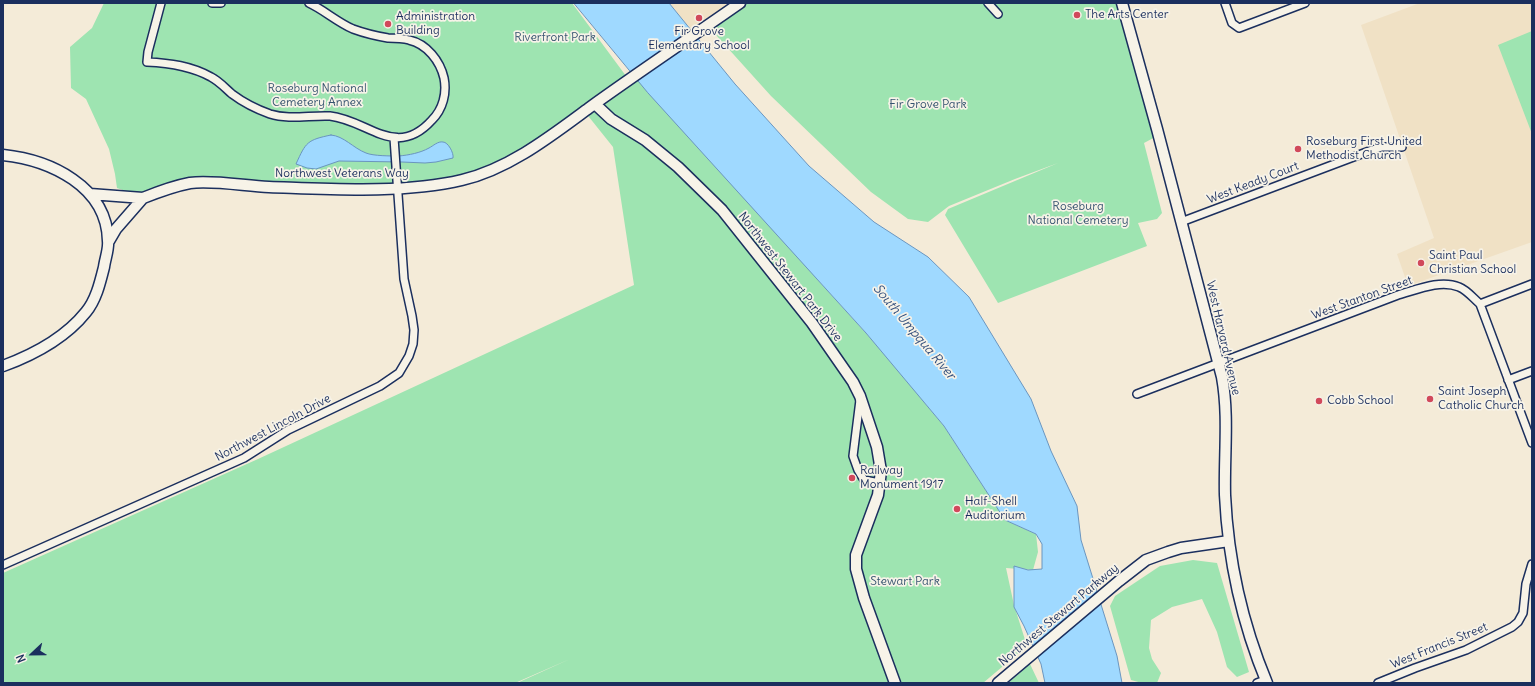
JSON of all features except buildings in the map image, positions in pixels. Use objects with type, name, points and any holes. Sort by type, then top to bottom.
[{"type":"street","points":[[161,3],[148,52],[147,62],[185,66],[212,77],[241,100],[272,115],[297,118],[321,116],[338,118],[362,126],[385,137],[394,138],[412,134],[428,124],[440,110],[443,102],[444,81],[442,68],[437,60],[415,42],[361,32],[351,28],[319,7],[308,3]]},
{"type":"street","points":[[212,3],[221,3]]},
{"type":"street","points":[[595,104],[740,3]]},
{"type":"street","points":[[988,3],[998,14]]},
{"type":"street","name":"West Harvard Avenue","points":[[1122,3],[1218,363],[1226,407],[1225,487],[1229,541],[1242,608],[1263,682]]},
{"type":"street","points":[[1225,3],[1232,24],[1239,28],[1243,28],[1304,3]]},
{"type":"street","name":"Northwest Veterans Way","points":[[90,194],[143,198],[177,186],[202,183],[288,188],[367,189],[397,188],[461,180],[490,171],[534,146],[595,104]]},
{"type":"street","name":"Northwest Stewart Park Drive","points":[[595,104],[611,119],[645,140],[678,167],[722,210],[812,323],[853,382],[860,396],[880,462],[880,483],[878,495],[859,544],[856,555],[856,569],[864,598],[895,683]]},
{"type":"street","name":"Northwest Lincoln Drive","points":[[3,565],[244,458],[288,430],[380,386],[399,373],[409,356],[413,344],[414,330],[404,279],[394,138]]},
{"type":"street","name":"West Keady Court","points":[[1181,222],[1372,150],[1382,147],[1402,147]]},
{"type":"street","name":"Northwest Veterans Way","points":[[3,156],[32,160],[48,166],[82,185],[99,207],[104,218],[108,242]]},
{"type":"street","name":"Northwest Veterans Way","points":[[3,366],[22,358],[51,342],[86,312],[94,300],[98,290],[108,242],[116,229],[143,198]]},
{"type":"street","name":"West Stanton Street","points":[[1137,394],[1398,295],[1435,285],[1448,284],[1458,286],[1468,292],[1480,304]]},
{"type":"street","points":[[1532,284],[1480,304],[1532,443]]},
{"type":"street","points":[[1508,380],[1532,371]]},
{"type":"street","points":[[860,396],[853,456],[858,470],[864,480],[880,483]]},
{"type":"street","name":"Northwest Stewart Parkway","points":[[998,683],[1146,560],[1181,548],[1229,541]]},
{"type":"street","name":"West Francis Street","points":[[1378,683],[1466,650],[1512,627],[1518,622],[1523,613],[1526,584],[1532,564]]},
{"type":"shaded area","name":"Fir Grove Elementary School","points":[[669,3],[740,3],[694,34]]},
{"type":"shaded area","points":[[1420,3],[1532,3],[1532,242],[1408,286],[1397,254],[1434,238],[1361,25]]},
{"type":"green space","points":[[104,3],[572,3],[629,80],[661,57],[818,280],[883,352],[944,426],[1005,520],[1036,534],[1038,552],[1033,570],[1006,568],[1014,605],[1027,646],[983,683],[517,683],[570,659],[515,683],[3,683],[3,573],[258,459],[634,285],[613,147],[585,112],[534,146],[461,180],[417,186],[177,186],[134,194],[117,188],[109,149],[86,99],[71,88],[70,47],[92,28]]},
{"type":"green space","name":"Fir Grove Park","points":[[743,3],[1122,3],[1159,135],[1144,143],[1162,213],[1157,219],[1138,223],[1147,246],[998,303],[945,215],[948,209],[1058,163],[949,206],[928,222],[908,219],[871,192],[771,96],[707,25]]},
{"type":"green space","points":[[1532,31],[1532,134],[1498,45]]},
{"type":"green space","points":[[1193,560],[1217,563],[1249,672],[1237,677],[1227,667],[1217,632],[1202,599],[1172,607],[1151,620],[1149,648],[1152,659],[1161,673],[1157,683],[1142,683],[1131,680],[1110,606],[1115,596],[1160,566]]},
{"type":"green space","points":[[1030,664],[1039,683],[1008,683]]},
{"type":"water","name":"South Umpqua River","points":[[574,3],[669,3],[735,84],[809,166],[874,222],[928,257],[969,297],[1031,399],[1051,451],[1077,506],[1081,540],[1117,656],[1122,683],[1045,683],[1041,664],[1014,607],[1014,566],[1028,570],[1042,569],[1042,544],[1036,534],[1005,520],[944,426],[866,333],[648,93]]},
{"type":"water","points":[[331,135],[344,140],[366,153],[382,156],[414,154],[426,150],[437,143],[445,142],[453,153],[453,158],[425,163],[339,161],[316,169],[307,168],[296,164],[302,151],[308,143]]},
{"type":"place","name":"The Arts Center","points":[[1077,15]]},
{"type":"place","name":"Fir Grove Elementary School","points":[[699,18]]},
{"type":"place","name":"Administration Building","points":[[388,24]]},
{"type":"place","name":"Roseburg First United Methodist Church","points":[[1298,149]]},
{"type":"place","name":"Saint Paul Christian School","points":[[1421,263]]},
{"type":"place","name":"Saint Joseph Catholic Church","points":[[1430,399]]},
{"type":"place","name":"Cobb School","points":[[1319,401]]},
{"type":"place","name":"Railway Monument 1917","points":[[852,478]]},
{"type":"place","name":"Half-Shell Auditorium","points":[[957,509]]},
{"type":"park label","name":"Riverfront Park","points":[[555,38]]},
{"type":"park label","name":"Roseburg National Cemetery Annex","points":[[317,96]]},
{"type":"park label","name":"Roseburg National Cemetery","points":[[1078,214]]},
{"type":"park label","name":"Stewart Park","points":[[905,582]]}]
